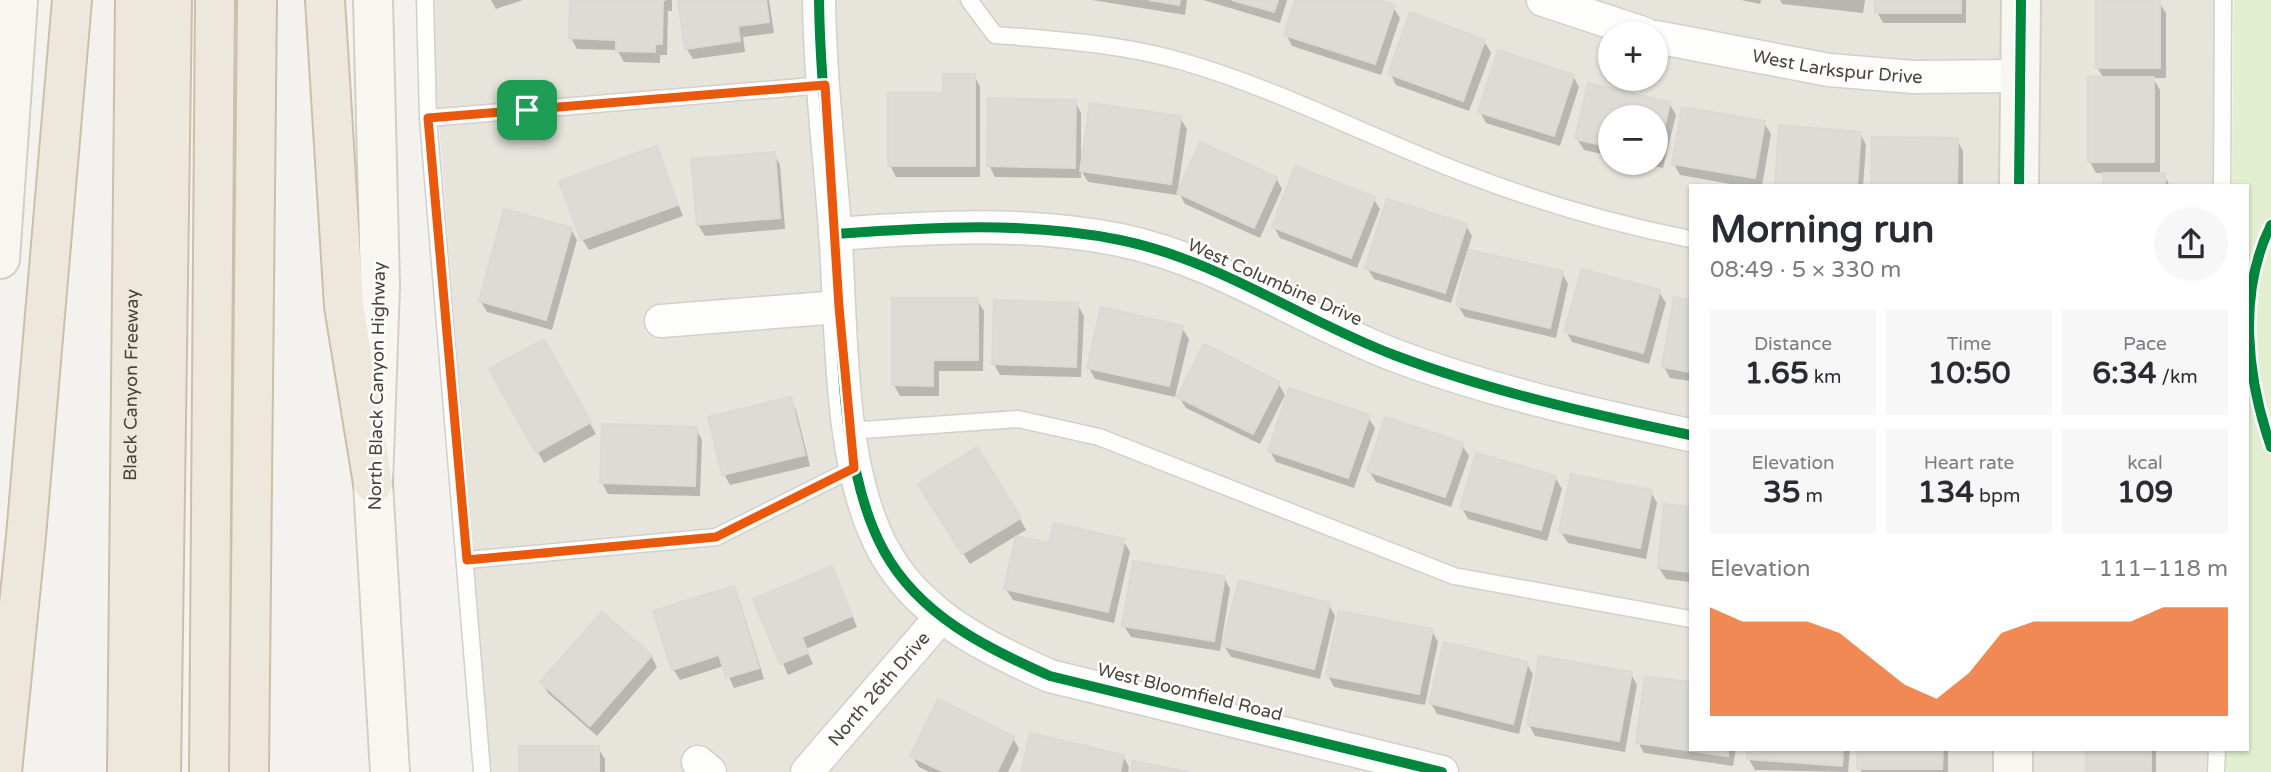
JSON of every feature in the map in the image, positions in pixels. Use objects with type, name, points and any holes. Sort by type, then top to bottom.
[{"type":"highway","points":[[2,772],[29,509],[72,0]]},
{"type":"highway","name":"Black Canyon Freeway","points":[[127,772],[135,0]]},
{"type":"highway","points":[[161,772],[172,0]]},
{"type":"highway","points":[[209,772],[215,0]]},
{"type":"highway","points":[[249,772],[257,0]]},
{"type":"highway","points":[[325,0],[344,306],[373,483]]},
{"type":"main road","points":[[0,259],[18,0]]},
{"type":"main road","name":"North Black Canyon Highway","points":[[373,0],[380,286],[373,483],[390,772]]},
{"type":"main road","points":[[2019,184],[2021,0]]},
{"type":"main road","points":[[2013,751],[2013,772]]},
{"type":"street","name":"North 26th Drive","points":[[807,772],[941,617],[912,588],[884,551],[854,468],[839,307],[818,0]]},
{"type":"street","points":[[1543,0],[1607,21]]},
{"type":"street","name":"West Larkspur Drive","points":[[1668,39],[1829,70],[1913,78],[2021,76]]},
{"type":"street","name":"West Columbine Drive","points":[[835,234],[1010,225],[1121,240],[1197,264],[1393,354],[1604,417],[1689,435]]},
{"type":"street","points":[[661,321],[839,307]]},
{"type":"street","name":"West Bloomfield Road","points":[[941,617],[994,651],[1050,676],[1442,772]]},
{"type":"lane","points":[[425,0],[428,118],[467,560],[482,772]]},
{"type":"lane","points":[[969,0],[995,35],[1086,43],[1182,61],[1278,94],[1464,174],[1537,200],[1689,239]]},
{"type":"lane","points":[[2222,184],[2223,0]]},
{"type":"lane","points":[[428,118],[825,85]]},
{"type":"lane","points":[[849,431],[1018,419],[1099,437],[1454,576],[1689,619]]},
{"type":"lane","points":[[467,560],[716,537],[854,468]]},
{"type":"lane","points":[[2216,772],[2217,751]]},
{"type":"shaded area","points":[[434,0],[2233,0],[2228,184],[1689,184],[1689,751],[2215,751],[2215,772],[490,772],[436,86]]},
{"type":"green space","points":[[2234,0],[2271,0],[2271,772],[2226,772],[2226,751],[2249,751],[2249,184],[2232,184]]},
{"type":"building","points":[[570,0],[663,0],[662,44],[655,44],[655,52],[616,51],[616,40],[569,38]]},
{"type":"building","points":[[678,0],[766,0],[769,22],[738,26],[740,41],[685,49]]},
{"type":"building","points":[[1149,0],[1180,0],[1179,5]]},
{"type":"building","points":[[1232,0],[1278,0],[1274,12]]},
{"type":"building","points":[[1295,0],[1378,0],[1395,5],[1375,64],[1284,35]]},
{"type":"building","points":[[1875,0],[1961,0],[1961,13],[1875,13]]},
{"type":"building","points":[[2096,0],[2160,0],[2160,68],[2096,68]]},
{"type":"building","points":[[1410,12],[1485,40],[1463,101],[1388,74]]},
{"type":"building","points":[[1498,50],[1574,75],[1554,136],[1478,112]]},
{"type":"building","points":[[943,74],[975,74],[975,166],[888,166],[888,93],[943,93]]},
{"type":"building","points":[[2088,77],[2154,77],[2154,162],[2088,162]]},
{"type":"building","points":[[1588,83],[1598,85],[1598,91],[1623,91],[1670,102],[1668,111],[1668,105],[1598,105],[1598,144],[1575,139]]},
{"type":"building","points":[[988,98],[1076,100],[1075,168],[987,166]]},
{"type":"building","points":[[1090,103],[1181,116],[1171,184],[1080,171]]},
{"type":"building","points":[[1682,107],[1765,121],[1755,178],[1672,164]]},
{"type":"building","points":[[1779,125],[1861,132],[1857,184],[1775,184]]},
{"type":"building","points":[[1872,137],[1958,138],[1957,184],[1871,184]]},
{"type":"building","points":[[1200,142],[1277,177],[1254,228],[1177,193]]},
{"type":"building","points":[[657,146],[678,205],[581,240],[559,181]]},
{"type":"building","points":[[775,152],[780,218],[697,225],[691,159]]},
{"type":"building","points":[[1295,166],[1375,197],[1351,258],[1272,227]]},
{"type":"building","points":[[2103,173],[2165,173],[2165,184],[2103,184]]},
{"type":"building","points":[[1387,199],[1467,224],[1445,293],[1365,268]]},
{"type":"building","points":[[504,209],[572,228],[546,320],[479,301]]},
{"type":"building","points":[[1469,250],[1563,271],[1550,328],[1456,306]]},
{"type":"building","points":[[1582,269],[1660,290],[1643,353],[1564,332]]},
{"type":"building","points":[[1674,297],[1689,300],[1689,372],[1662,367]]},
{"type":"building","points":[[892,298],[978,298],[978,360],[933,360],[933,386],[892,385]]},
{"type":"building","points":[[994,300],[1078,303],[1076,367],[992,364]]},
{"type":"building","points":[[1101,307],[1183,326],[1169,386],[1087,368]]},
{"type":"building","points":[[544,339],[591,422],[536,453],[489,369]]},
{"type":"building","points":[[1204,344],[1280,382],[1253,434],[1177,397]]},
{"type":"building","points":[[1289,388],[1370,415],[1348,478],[1268,451]]},
{"type":"building","points":[[791,397],[805,455],[722,475],[708,417]]},
{"type":"building","points":[[1385,417],[1464,443],[1445,497],[1367,471]]},
{"type":"building","points":[[602,424],[697,427],[695,486],[600,483]]},
{"type":"building","points":[[977,447],[1021,518],[962,554],[918,484]]},
{"type":"building","points":[[1476,453],[1556,476],[1541,530],[1460,508]]},
{"type":"building","points":[[1571,474],[1652,490],[1640,548],[1559,532]]},
{"type":"building","points":[[1664,504],[1689,507],[1689,572],[1658,568]]},
{"type":"building","points":[[1054,523],[1125,539],[1108,612],[1004,589],[1016,536],[1049,543]]},
{"type":"building","points":[[1133,561],[1225,576],[1214,641],[1122,626]]},
{"type":"building","points":[[832,566],[852,616],[802,637],[808,653],[780,664],[753,599]]},
{"type":"building","points":[[1239,580],[1330,603],[1314,669],[1222,646]]},
{"type":"building","points":[[734,586],[759,668],[726,678],[719,655],[672,670],[653,611]]},
{"type":"building","points":[[1339,611],[1433,629],[1419,694],[1326,676]]},
{"type":"building","points":[[602,612],[652,655],[590,726],[540,682]]},
{"type":"building","points":[[1444,642],[1528,662],[1513,724],[1429,703]]},
{"type":"building","points":[[1539,656],[1632,672],[1619,741],[1527,725]]},
{"type":"building","points":[[1645,676],[1689,682],[1689,750],[1636,743]]},
{"type":"building","points":[[938,699],[1014,737],[997,772],[944,772],[910,756]]},
{"type":"building","points":[[1030,733],[1124,755],[1120,772],[1021,772]]},
{"type":"building","points":[[519,746],[599,746],[599,772],[519,772]]},
{"type":"building","points":[[1693,751],[1728,751],[1728,756]]},
{"type":"building","points":[[1747,751],[1843,751],[1842,766],[1747,759]]},
{"type":"building","points":[[1857,751],[1943,751],[1942,769],[1857,769]]},
{"type":"building","points":[[2086,751],[2151,751],[2151,772],[2086,772]]},
{"type":"building","points":[[1133,761],[1188,772],[1131,772]]},
{"type":"cycle path","points":[[819,0],[841,350],[850,437],[869,517],[884,551],[899,574],[916,594],[956,627],[1002,654],[1050,676],[1442,772]]},
{"type":"cycle path","points":[[2019,184],[2021,0]]},
{"type":"cycle path","points":[[2271,225],[2260,251],[2253,279],[2249,336],[2256,393],[2271,447]]},
{"type":"cycle path","points":[[835,234],[978,227],[1049,230],[1120,240],[1191,261],[1360,341],[1430,368],[1540,401],[1689,435]]},
{"type":"route","points":[[825,85],[839,307],[854,468],[716,537],[467,560],[428,118],[527,110],[825,85]]}]
